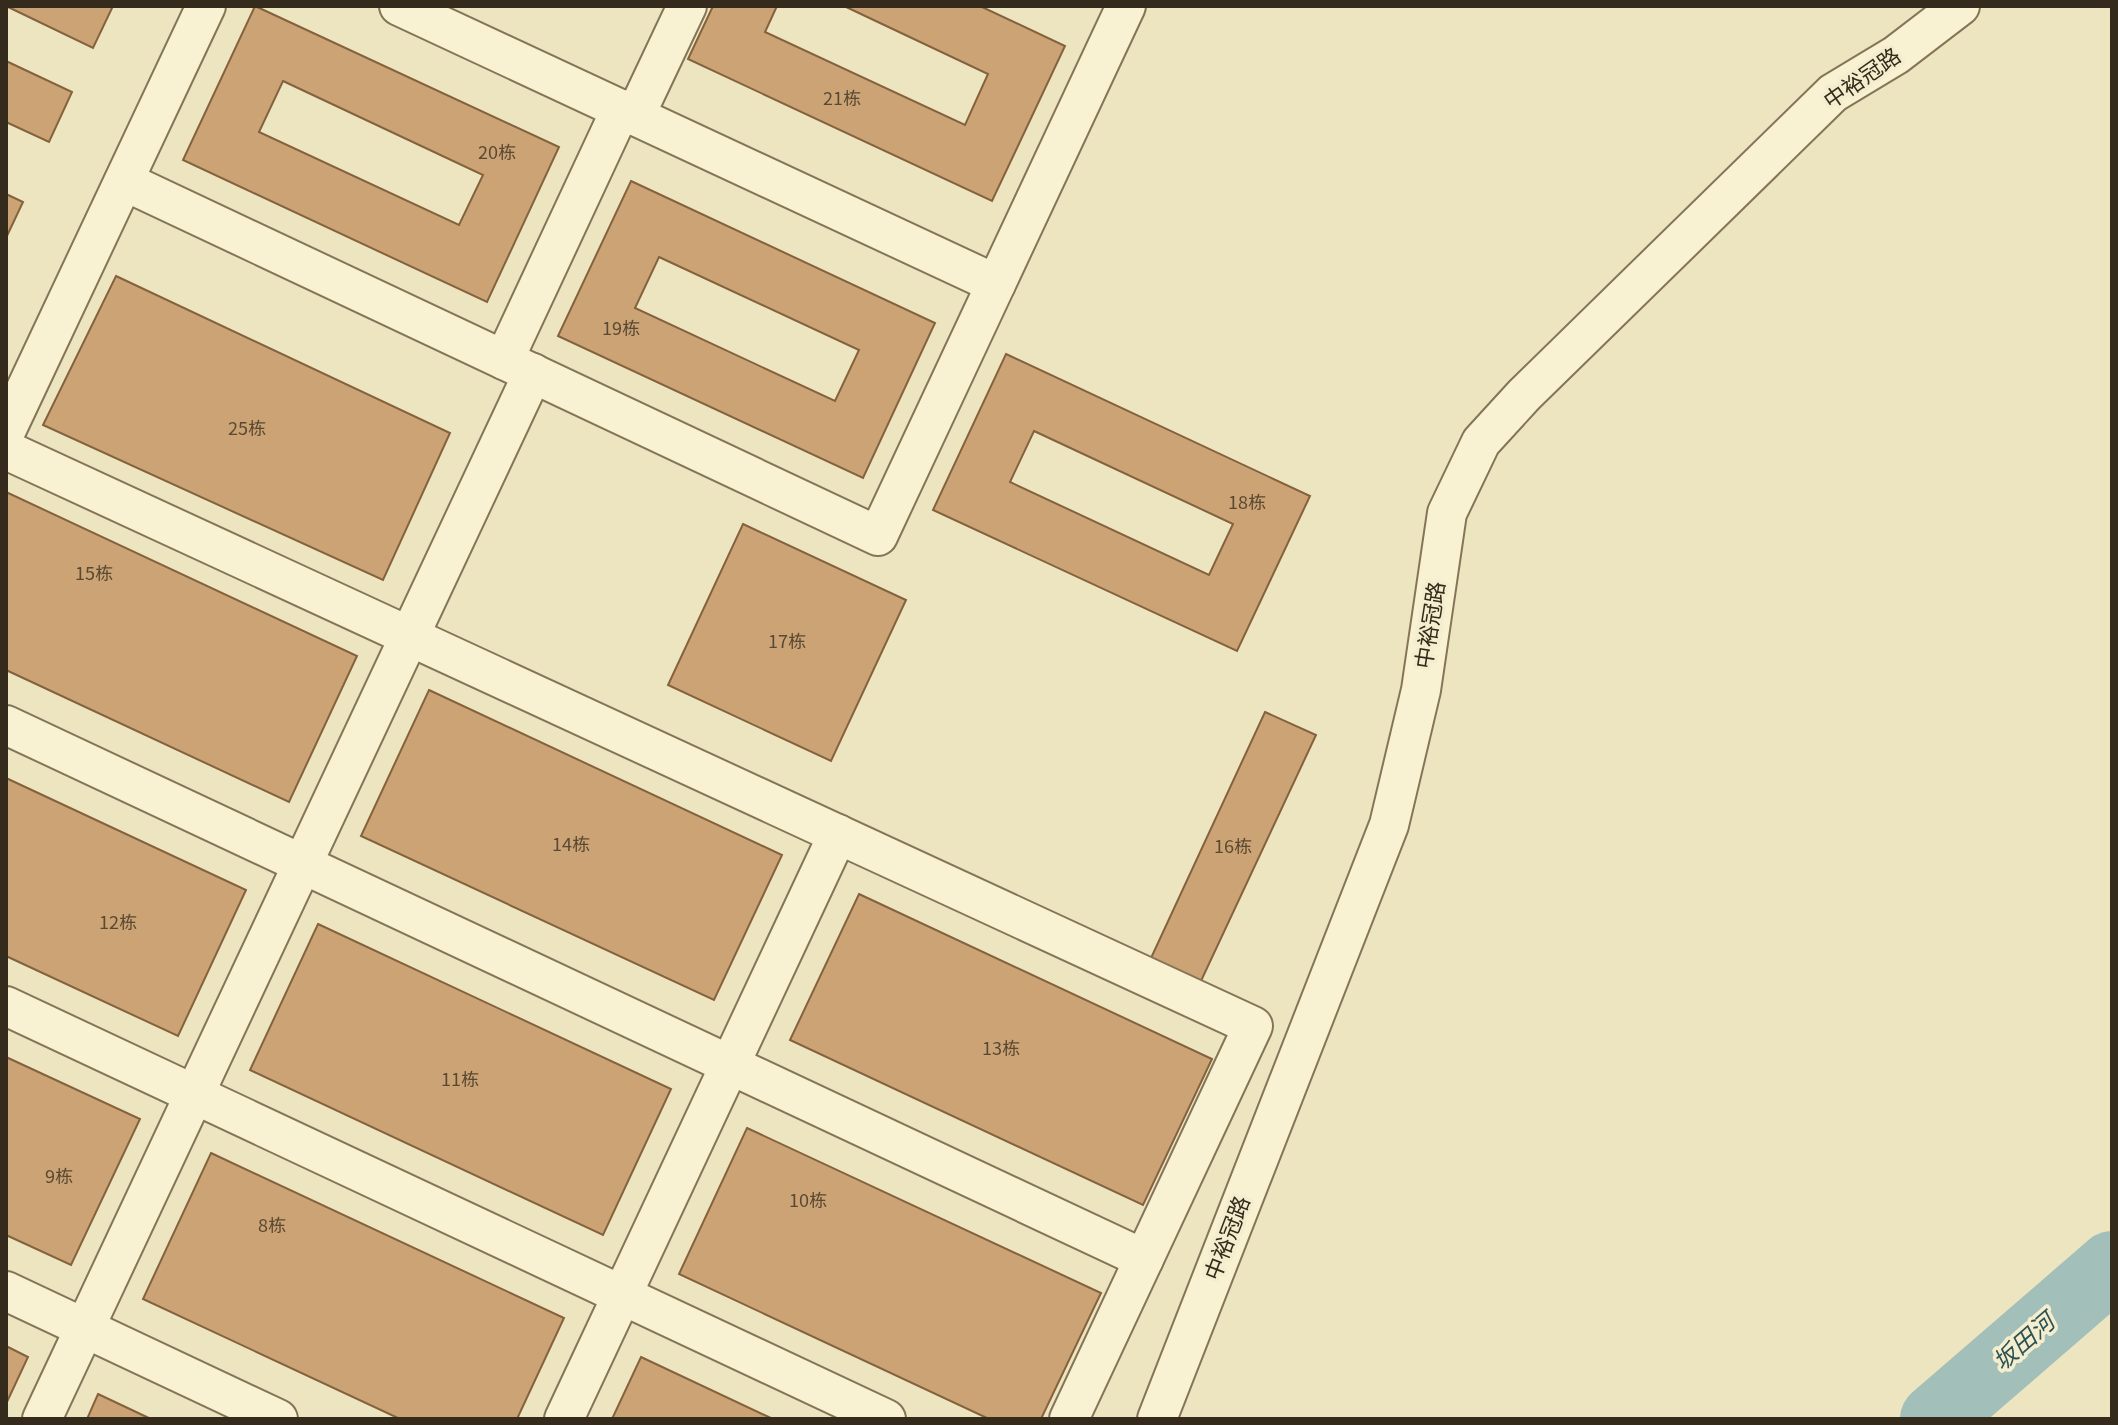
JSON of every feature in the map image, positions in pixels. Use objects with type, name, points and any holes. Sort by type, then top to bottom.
[{"type":"street","points":[[6,431],[206,6]]},
{"type":"street","points":[[399,6],[996,284]]},
{"type":"street","points":[[42,1419],[410,636],[518,366],[628,113],[687,6]]},
{"type":"street","points":[[124,181],[878,536],[1126,6]]},
{"type":"street","name":"中裕冠路","points":[[1157,1419],[1389,825],[1421,690],[1447,513],[1481,442],[1524,395],[1833,93],[1896,55],[1960,6]]},
{"type":"street","points":[[6,450],[1253,1026],[1069,1419]]},
{"type":"street","points":[[6,725],[1144,1259]]},
{"type":"street","points":[[564,1419],[838,834]]},
{"type":"street","points":[[6,1006],[886,1419]]},
{"type":"street","points":[[6,1291],[278,1419]]},
{"type":"building","points":[[6,6],[113,6],[93,48]]},
{"type":"building","points":[[255,6],[559,147],[487,302],[183,160]],"holes":[[[283,81],[483,175],[459,225],[259,132]]]},
{"type":"building","points":[[713,6],[777,6],[765,32],[965,125],[988,74],[844,6],[980,6],[1065,46],[992,201],[688,59]]},
{"type":"building","points":[[6,61],[72,92],[49,142],[6,122]]},
{"type":"building","points":[[631,181],[935,323],[863,478],[558,336]],"holes":[[[659,257],[859,350],[835,401],[635,308]]]},
{"type":"building","points":[[6,194],[23,202],[6,238]]},
{"type":"building","points":[[116,276],[450,433],[383,580],[43,425]]},
{"type":"building","points":[[1006,354],[1310,496],[1237,651],[933,510]],"holes":[[[1034,431],[1233,524],[1209,575],[1010,482]]]},
{"type":"building","points":[[6,492],[357,656],[289,802],[6,670]]},
{"type":"building","points":[[743,524],[906,600],[831,761],[668,685]]},
{"type":"building","points":[[429,690],[782,855],[714,1000],[361,836]]},
{"type":"building","points":[[1265,712],[1316,735],[1201,981],[1151,958]]},
{"type":"building","points":[[6,778],[246,890],[178,1036],[6,956]]},
{"type":"building","points":[[859,894],[1212,1059],[1143,1205],[790,1040]]},
{"type":"building","points":[[318,924],[671,1089],[603,1235],[250,1070]]},
{"type":"building","points":[[6,1057],[140,1119],[71,1265],[6,1235]]},
{"type":"building","points":[[747,1128],[1101,1293],[1041,1419],[989,1419],[679,1274]]},
{"type":"building","points":[[211,1153],[564,1318],[517,1419],[400,1419],[143,1299]]},
{"type":"building","points":[[6,1346],[28,1357],[6,1404]]},
{"type":"building","points":[[641,1357],[773,1419],[612,1419]]},
{"type":"building","points":[[98,1394],[151,1419],[87,1419]]},
{"type":"waterway","name":"坂田河","points":[[1935,1419],[2112,1266]]}]
